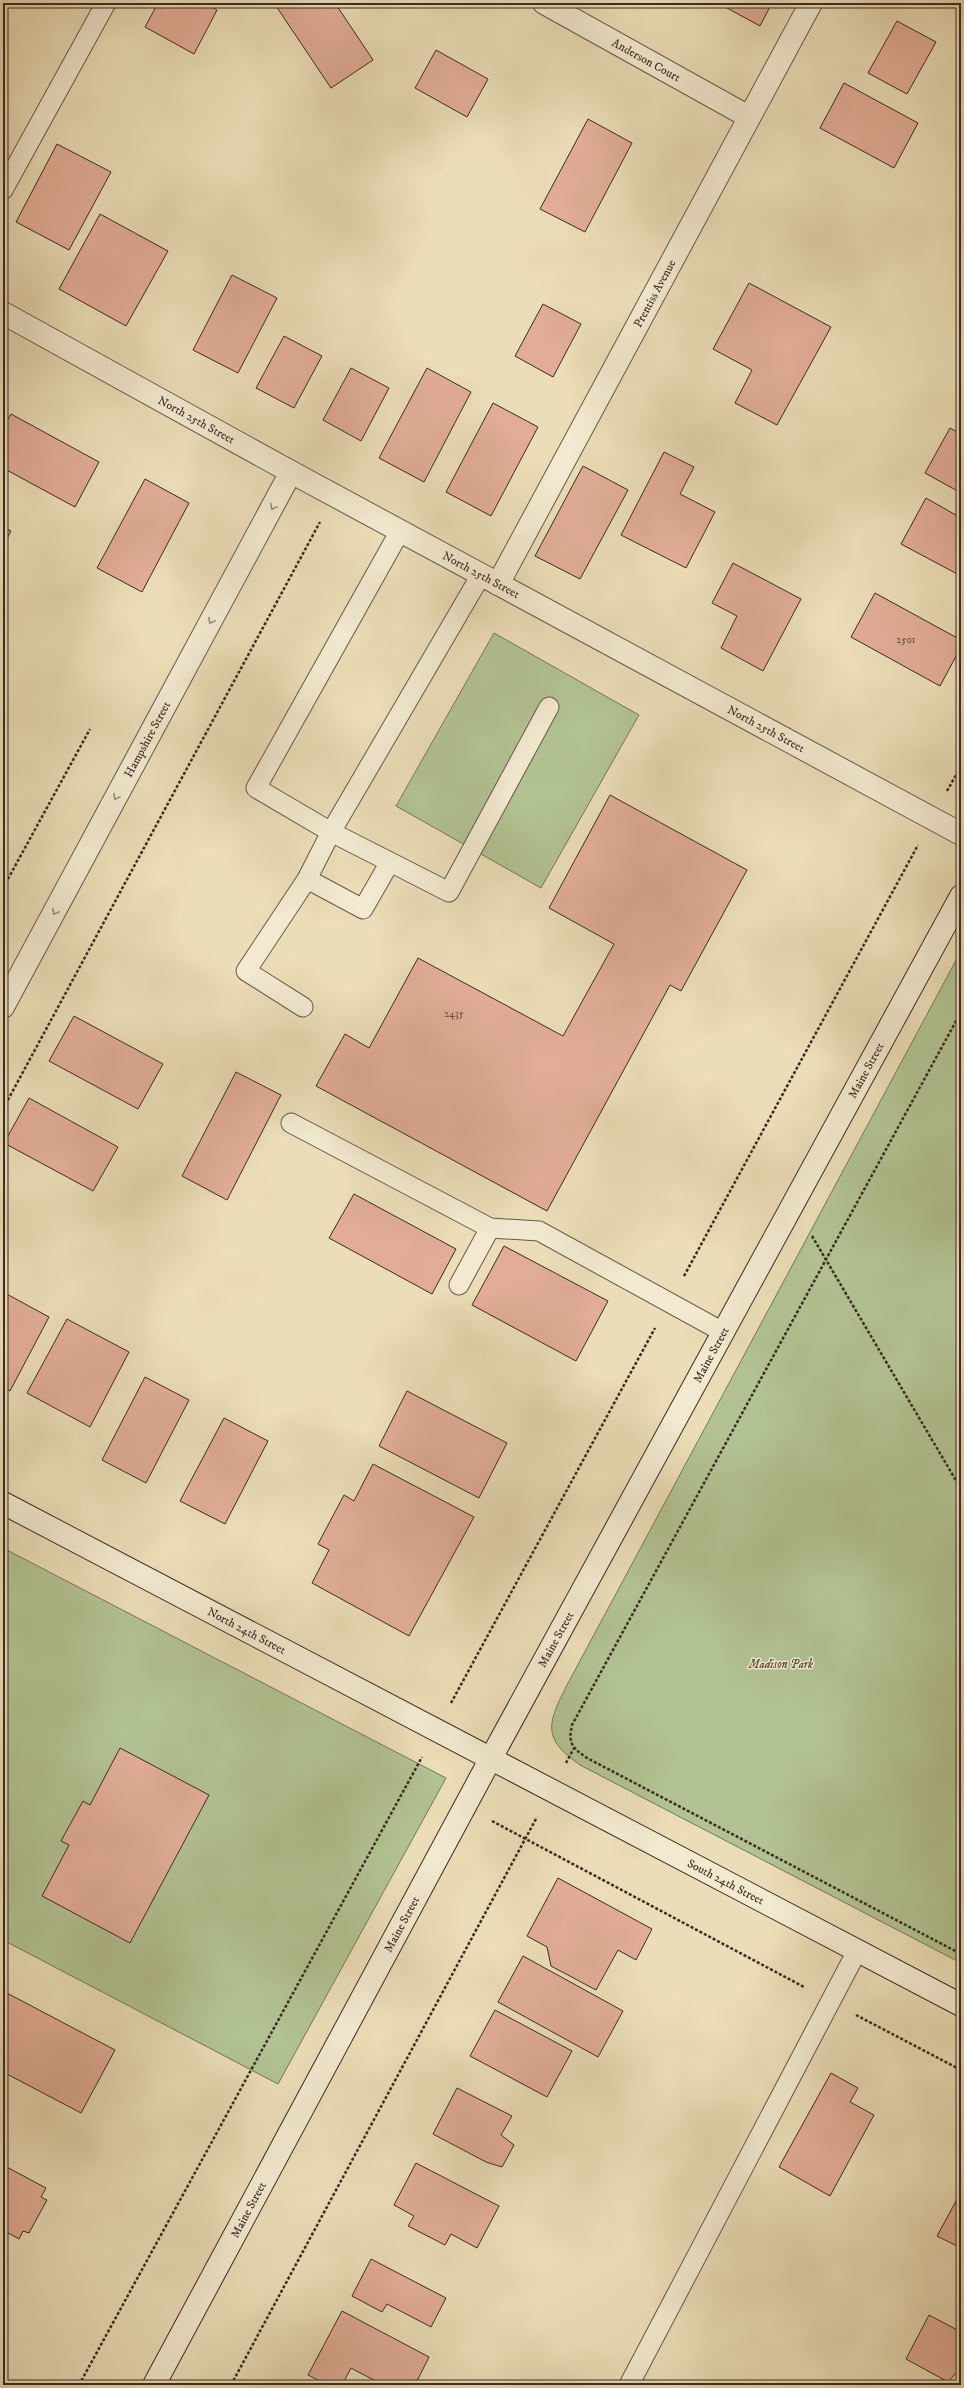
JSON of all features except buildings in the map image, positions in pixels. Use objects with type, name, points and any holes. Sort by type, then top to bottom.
[{"type":"street","name":"Anderson Court","points":[[544,3],[749,117]]},
{"type":"street","name":"Prentiss Avenue","points":[[489,579],[749,117],[810,3]]},
{"type":"street","name":"North 25th Street","points":[[3,313],[400,531],[961,834]]},
{"type":"street","name":"Hampshire Street","points":[[3,1007],[292,472]]},
{"type":"street","name":"Maine Street","points":[[154,2385],[491,1758],[961,896]]},
{"type":"street","name":"North 24th Street","points":[[3,1503],[491,1758]]},
{"type":"street","name":"South 24th Street","points":[[491,1758],[961,2005]]},
{"type":"lane","points":[[3,190],[106,3]]},
{"type":"lane","points":[[400,531],[256,788],[331,832],[449,892],[549,707]]},
{"type":"lane","points":[[303,1007],[246,971],[307,879],[331,832],[489,579]]},
{"type":"lane","points":[[307,879],[363,909],[390,862]]},
{"type":"lane","points":[[291,1123],[490,1228],[539,1231],[724,1332]]},
{"type":"lane","points":[[459,1285],[490,1228]]},
{"type":"lane","points":[[629,2385],[857,1951]]},
{"type":"path","points":[[3,1109],[335,495]]},
{"type":"path","points":[[3,888],[90,729]]},
{"type":"path","points":[[80,2385],[961,766]]},
{"type":"path","points":[[961,1012],[572,1725],[569,1738],[574,1748],[587,1758],[961,1954]]},
{"type":"path","points":[[793,1205],[961,1488]]},
{"type":"path","points":[[231,2385],[574,1748]]},
{"type":"path","points":[[466,1807],[961,2070]]},
{"type":"green space","points":[[494,633],[639,715],[541,888],[396,806]]},
{"type":"green space","name":"Madison Park","points":[[961,951],[961,1963],[580,1765],[567,1755],[554,1738],[552,1720],[567,1685]]},
{"type":"green space","points":[[3,1548],[446,1778],[278,2084],[3,1940]]}]
